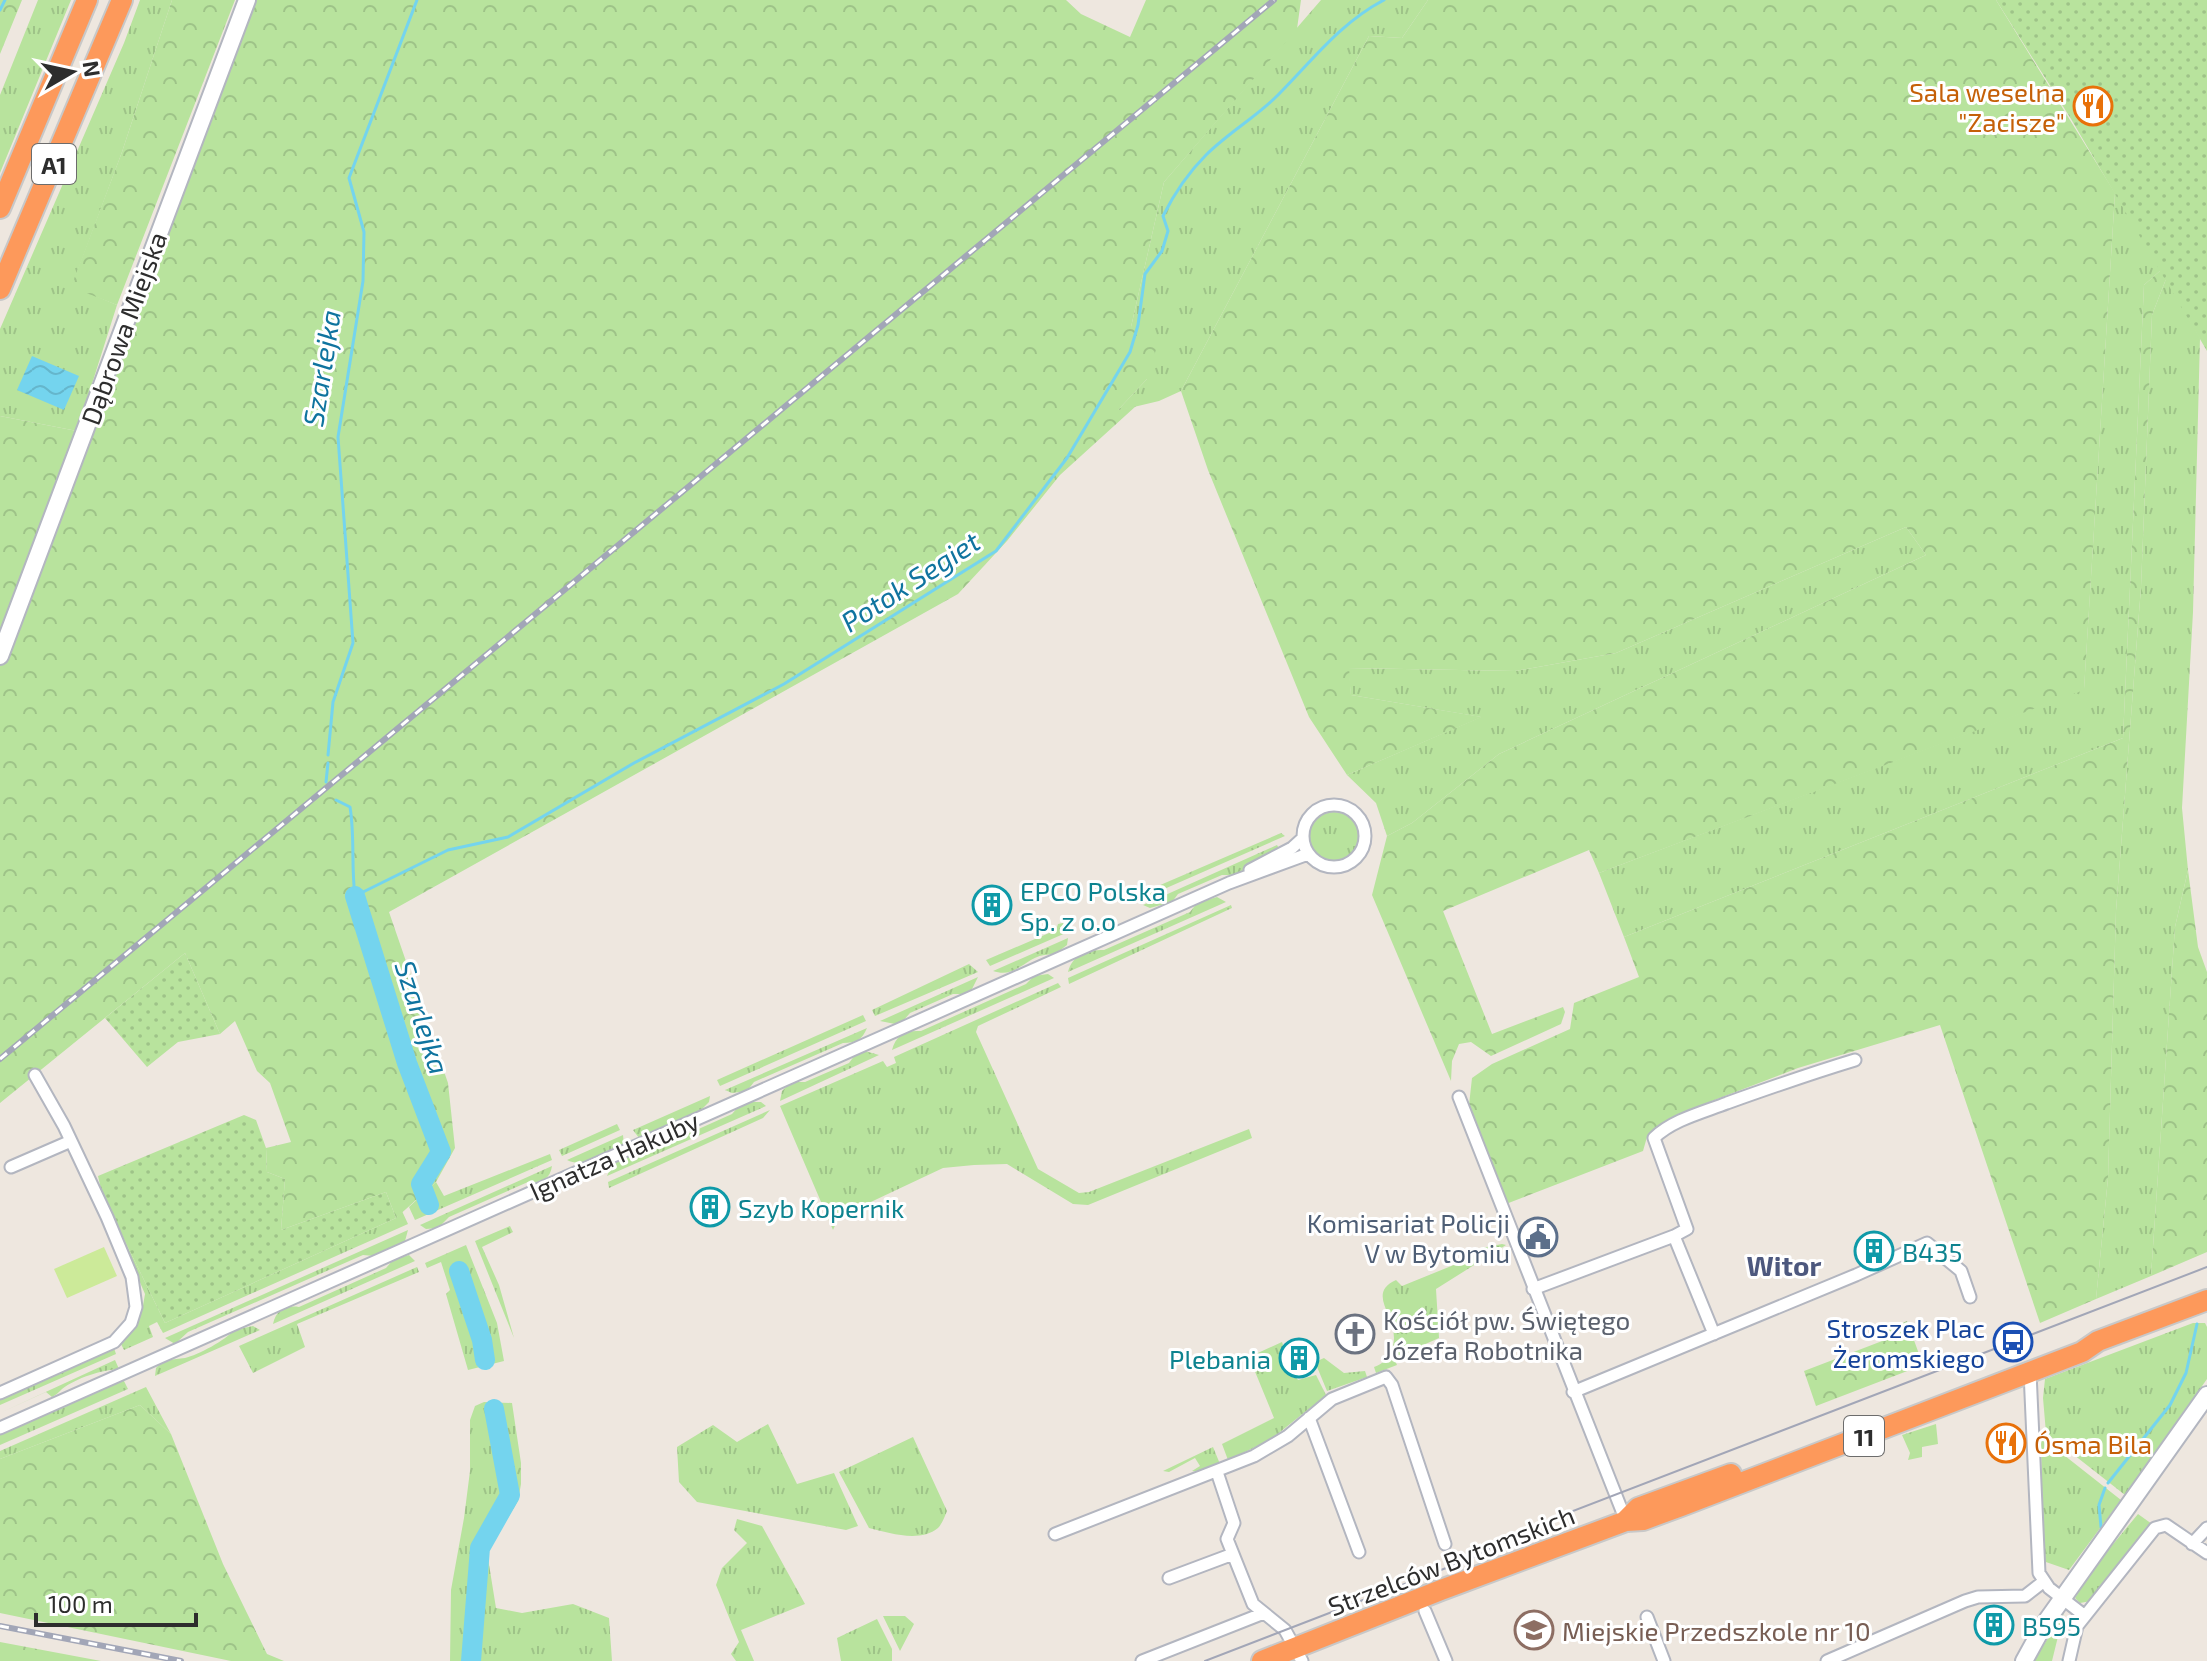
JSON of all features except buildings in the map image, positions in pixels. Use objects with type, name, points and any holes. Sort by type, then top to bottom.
[{"type":"highway","name":"A1","points":[[0,208],[87,0]]},
{"type":"highway","name":"A1","points":[[0,289],[122,0]]},
{"type":"highway","name":"Strzelców Bytomskich","points":[[1262,1661],[1299,1654],[1626,1521],[1643,1520],[2082,1352],[2098,1341],[2207,1300]]},
{"type":"highway","points":[[2175,1312],[2207,1316]]},
{"type":"highway","name":"Strzelców Bytomskich","points":[[1626,1521],[1638,1508],[1706,1481],[1751,1468],[2079,1342],[2098,1341]]},
{"type":"street","name":"Dąbrowa Miejska","points":[[0,656],[247,0]]},
{"type":"street","points":[[1331,805],[1343,806],[1353,812],[1364,826],[1364,844],[1359,855],[1350,863],[1329,867],[1308,854],[1303,838],[1304,826],[1310,816],[1320,809],[1331,805]]},
{"type":"street","name":"Ignatza Hakuby","points":[[1229,883],[1292,848],[1303,838]]},
{"type":"street","name":"Ignatza Hakuby","points":[[0,1428],[1229,883],[1308,854]]},
{"type":"street","points":[[1533,1289],[1687,1229],[1654,1138],[1661,1132],[1704,1112],[1855,1060]]},
{"type":"street","points":[[0,1393],[114,1342],[131,1323],[136,1307],[132,1277],[71,1141],[35,1075]]},
{"type":"street","points":[[1459,1097],[1626,1521]]},
{"type":"street","points":[[11,1167],[71,1141]]},
{"type":"street","points":[[1674,1236],[1714,1334]]},
{"type":"street","points":[[1573,1392],[1927,1243],[1961,1271],[1970,1297]]},
{"type":"street","points":[[2030,1372],[2037,1565],[2043,1582],[2085,1616]]},
{"type":"street","name":"Strzelców Bytomskich","points":[[1055,1534],[1217,1472],[1288,1436],[1332,1399],[1386,1377],[1392,1385],[1445,1544]]},
{"type":"street","points":[[2024,1661],[2062,1599],[2207,1395]]},
{"type":"street","points":[[2090,1560],[2146,1498],[2207,1412]]},
{"type":"street","name":"Strzelców Bytomskich","points":[[1309,1418],[1359,1552]]},
{"type":"street","points":[[1217,1472],[1234,1523],[1227,1539],[1253,1604],[1285,1630],[1299,1654]]},
{"type":"street","points":[[2069,1661],[2073,1638],[2085,1616],[2155,1528],[2166,1525],[2207,1553]]},
{"type":"street","points":[[2192,1544],[2207,1528]]},
{"type":"street","points":[[1169,1578],[1233,1554]]},
{"type":"street","points":[[1827,1661],[1965,1601],[1978,1597],[2025,1596],[2043,1582]]},
{"type":"street","name":"Strzelców Bytomskich","points":[[1425,1611],[1446,1661]]},
{"type":"street","points":[[1142,1661],[1264,1613]]},
{"type":"street","points":[[1647,1617],[1664,1661]]},
{"type":"green space","points":[[0,0],[22,0],[0,54]]},
{"type":"green space","points":[[38,0],[71,0],[0,173],[0,95]]},
{"type":"green space","points":[[140,0],[172,0],[122,152],[72,286],[117,305],[77,431],[0,416],[0,329]]},
{"type":"green space","points":[[172,0],[235,0],[117,305],[71,287],[122,152]]},
{"type":"green space","points":[[255,0],[1066,0],[1081,14],[1130,37],[1146,0],[1301,0],[1297,29],[1164,182],[1131,327],[1158,343],[1147,379],[1118,410],[1136,406],[1060,475],[1007,541],[958,594],[389,912],[448,1083],[455,1148],[436,1182],[396,1218],[386,1192],[281,1230],[285,1179],[267,1172],[266,1148],[291,1142],[270,1083],[257,1071],[235,1021],[220,1034],[185,953],[0,1103],[0,665]]},
{"type":"green space","points":[[1321,0],[1428,0],[1402,38],[1369,36],[1181,391],[1159,401],[1117,411],[1147,379],[1131,327],[1164,182]]},
{"type":"green space","points":[[1428,0],[1996,0],[2115,193],[2084,690],[1599,873],[1589,850],[1443,911],[1492,1034],[1563,1007],[1565,1012],[1561,1024],[1491,1056],[1471,1042],[1459,1044],[1452,1061],[1451,1081],[1372,895],[1387,836],[1412,823],[1499,754],[1926,555],[1906,527],[1616,653],[1515,671],[1349,668],[1351,695],[1482,717],[1347,775],[1309,717],[1208,470],[1181,391],[1369,36],[1402,38]]},
{"type":"green space","points":[[1996,0],[2207,0],[2207,351],[2071,119]]},
{"type":"green space","points":[[2115,193],[2161,270],[2144,285],[2123,738],[1624,937],[1599,873],[2084,689]]},
{"type":"green space","points":[[2161,270],[2166,279],[2152,315],[2141,587],[2116,911],[2108,1178],[2096,1299],[2040,1323],[1940,1025],[1798,1068],[1704,1104],[1662,1124],[1647,1137],[1643,1151],[1506,1204],[1469,1105],[1472,1078],[1492,1064],[1570,1029],[1574,1003],[1639,977],[1624,937],[2123,738],[2144,285]]},
{"type":"green space","points":[[2166,279],[2200,338],[2193,612],[2182,808],[2188,870],[2175,927],[2151,1276],[2096,1299],[2108,1178],[2116,911],[2141,587],[2152,315]]},
{"type":"green space","points":[[0,416],[77,431],[0,636]]},
{"type":"green space","points":[[1906,527],[1926,555],[1499,754],[1412,823],[1387,836],[1376,803],[1347,775],[1481,717],[1351,695],[1348,668],[1515,671],[1616,653]]},
{"type":"green space","points":[[1334,812],[1351,820],[1359,837],[1351,854],[1334,862],[1317,854],[1309,837],[1317,820]]},
{"type":"green space","points":[[1281,833],[1285,836],[1139,900],[1137,895]]},
{"type":"green space","points":[[1277,845],[1280,850],[1243,871],[1222,875],[1178,894],[1172,902],[1150,908],[1143,905]]},
{"type":"green space","points":[[2188,870],[2198,947],[2207,972],[2207,1252],[2151,1276],[2175,927]]},
{"type":"green space","points":[[1217,897],[1226,902],[1068,972],[1073,961],[1081,955],[1104,950],[1190,912],[1197,903]]},
{"type":"green space","points":[[1231,905],[1232,908],[1069,984],[1068,978]]},
{"type":"green space","points":[[1063,923],[1068,932],[990,966],[986,960],[1056,930],[1058,924]]},
{"type":"green space","points":[[1068,938],[1067,945],[1054,955],[1037,957],[1010,972],[993,971]]},
{"type":"green space","points":[[185,953],[220,1034],[178,1042],[147,1067],[105,1018]]},
{"type":"green space","points":[[969,964],[978,972],[875,1016],[872,1010]]},
{"type":"green space","points":[[1048,974],[1054,978],[892,1050],[899,1037],[910,1031],[921,1031],[1026,984],[1034,976]]},
{"type":"green space","points":[[978,977],[971,991],[965,994],[953,994],[910,1013],[895,1024],[880,1021]]},
{"type":"green space","points":[[1058,983],[1061,987],[978,1026],[976,1032],[1038,1169],[1079,1193],[1089,1192],[1249,1129],[1252,1138],[1088,1205],[1073,1204],[1007,1164],[943,1168],[839,1217],[833,1230],[780,1106],[883,1061],[887,1067],[896,1063],[894,1057]]},
{"type":"green space","points":[[863,1015],[866,1021],[720,1086],[717,1080]]},
{"type":"green space","points":[[867,1028],[858,1040],[843,1043],[754,1082],[747,1091],[732,1093],[725,1090]]},
{"type":"green space","points":[[865,1051],[879,1055],[780,1101],[782,1091],[787,1086],[805,1082],[849,1063],[855,1055]]},
{"type":"green space","points":[[710,1096],[709,1102],[699,1112],[639,1138],[633,1130]]},
{"type":"green space","points":[[761,1102],[766,1106],[607,1176],[612,1164],[634,1153],[645,1153],[732,1114],[739,1106]]},
{"type":"green space","points":[[770,1110],[763,1118],[609,1188],[608,1182]]},
{"type":"green space","points":[[244,1115],[256,1120],[266,1148],[267,1172],[285,1179],[281,1230],[386,1192],[396,1218],[165,1323],[102,1194],[98,1176]]},
{"type":"green space","points":[[617,1124],[620,1130],[562,1156],[559,1150]]},
{"type":"green space","points":[[623,1135],[624,1145],[603,1156],[581,1163],[567,1160]]},
{"type":"green space","points":[[550,1154],[552,1160],[415,1220],[409,1207],[436,1182],[444,1196]]},
{"type":"green space","points":[[552,1166],[544,1180],[528,1182],[449,1217],[438,1228],[426,1229],[420,1225]]},
{"type":"green space","points":[[102,1194],[165,1323],[396,1218],[402,1211],[408,1224],[163,1333],[157,1322],[149,1326],[153,1337],[124,1350],[121,1344],[142,1311],[145,1294]]},
{"type":"green space","points":[[510,1226],[513,1232],[482,1247],[499,1285],[514,1338],[475,1241]]},
{"type":"green space","points":[[408,1230],[405,1241],[374,1256],[363,1255],[188,1332],[175,1344],[165,1338]]},
{"type":"green space","points":[[466,1245],[497,1323],[504,1361],[468,1370],[446,1294],[450,1290],[441,1262],[427,1268],[425,1263]]},
{"type":"green space","points":[[1506,1245],[1436,1289],[1439,1338],[1394,1358],[1397,1365],[1376,1373],[1374,1367],[1387,1358],[1394,1338],[1383,1301],[1387,1286],[1396,1280],[1402,1286],[1471,1258],[1471,1250]]},
{"type":"green space","points":[[104,1247],[117,1276],[67,1298],[54,1269]]},
{"type":"green space","points":[[409,1255],[415,1261],[273,1324],[282,1310],[299,1307]]},
{"type":"green space","points":[[417,1267],[419,1272],[297,1324],[305,1347],[253,1373],[239,1346]]},
{"type":"green space","points":[[1907,1321],[1923,1365],[1816,1406],[1804,1371],[1890,1338],[1887,1330]]},
{"type":"green space","points":[[2193,1323],[2205,1323],[2207,1327],[2207,1379],[2125,1495],[2046,1433],[2045,1379]]},
{"type":"green space","points":[[253,1326],[260,1330],[155,1376],[156,1368],[163,1362],[197,1354],[234,1330]]},
{"type":"green space","points":[[1282,1342],[1285,1351],[1281,1354],[1284,1361],[1287,1360],[1293,1378],[1298,1380],[1316,1375],[1326,1395],[1350,1385],[1349,1388],[1310,1408],[1270,1440],[1228,1460],[1222,1444],[1274,1418],[1249,1357]]},
{"type":"green space","points":[[114,1348],[116,1354],[0,1405],[0,1398]]},
{"type":"green space","points":[[1324,1358],[1344,1373],[1365,1371],[1367,1377],[1327,1391],[1315,1362]]},
{"type":"green space","points":[[115,1360],[119,1369],[89,1375],[52,1397],[46,1392],[0,1413]]},
{"type":"green space","points":[[123,1379],[128,1389],[0,1445],[0,1434]]},
{"type":"green space","points":[[146,1387],[171,1434],[140,1405],[0,1459],[0,1451]]},
{"type":"green space","points":[[484,1402],[512,1403],[521,1463],[518,1501],[487,1552],[496,1608],[522,1613],[573,1604],[609,1618],[612,1661],[450,1661],[451,1590],[470,1471],[470,1420],[475,1406]]},
{"type":"green space","points":[[140,1405],[171,1434],[223,1564],[267,1654],[284,1661],[231,1661],[0,1613],[0,1459]]},
{"type":"green space","points":[[768,1424],[797,1484],[834,1473],[858,1526],[846,1530],[697,1502],[679,1482],[677,1447],[713,1425],[737,1442]]},
{"type":"green space","points":[[1936,1424],[1938,1444],[1922,1447],[1922,1457],[1908,1460],[1910,1453],[1902,1435]]},
{"type":"green space","points":[[913,1437],[947,1511],[943,1520],[931,1533],[914,1536],[869,1528],[839,1472]]},
{"type":"green space","points":[[2041,1437],[2121,1500],[2069,1570],[2043,1561]]},
{"type":"green space","points":[[1213,1447],[1220,1464],[1200,1472],[1192,1471],[1200,1466],[1195,1458],[1169,1472],[1163,1471]]},
{"type":"green space","points":[[2138,1514],[2152,1524],[2091,1601],[2080,1603],[2075,1598],[2095,1566]]},
{"type":"green space","points":[[737,1519],[762,1526],[805,1604],[741,1630],[754,1661],[736,1661],[731,1654],[739,1642],[716,1585],[722,1568],[747,1543],[734,1530]]},
{"type":"green space","points":[[2064,1612],[2052,1661],[2034,1661]]},
{"type":"green space","points":[[883,1616],[905,1616],[914,1624],[900,1651]]},
{"type":"green space","points":[[877,1619],[892,1649],[892,1661],[841,1661],[837,1638]]},
{"type":"green space","points":[[0,1642],[101,1661],[0,1661]]},
{"type":"water","points":[[32,356],[79,376],[64,410],[17,390]]},
{"type":"waterway","points":[[0,10],[5,0]]},
{"type":"waterway","name":"Szarlejka","points":[[328,755],[333,702],[353,643],[338,437],[363,281],[364,232],[349,178],[417,0]]},
{"type":"waterway","name":"Potok Segiet","points":[[336,800],[350,807],[355,896],[448,850],[508,837],[634,763],[784,684],[996,551],[1067,458],[1130,352],[1138,325],[1145,274],[1162,251],[1168,231],[1163,216],[1182,184],[1206,155],[1269,103],[1340,31],[1384,0]]},
{"type":"waterway","name":"Szarlejka","points":[[326,782],[328,763]]},
{"type":"waterway","name":"Szarlejka","points":[[355,896],[407,1063],[441,1152],[421,1184],[429,1205]]},
{"type":"waterway","name":"Szarlejka","points":[[459,1271],[482,1340],[485,1360]]},
{"type":"waterway","name":"Szarlejka","points":[[460,1299],[469,1300]]},
{"type":"waterway","points":[[2108,1483],[2170,1405],[2186,1373],[2197,1324]]},
{"type":"waterway","name":"Szarlejka","points":[[471,1661],[480,1548],[510,1495],[494,1409]]},
{"type":"waterway","points":[[2101,1527],[2099,1505],[2105,1488]]},
{"type":"tram line","points":[[1205,1661],[1472,1558],[1521,1531],[2207,1267]]},
{"type":"railway","points":[[0,1059],[1274,0]]},
{"type":"railway","points":[[0,1626],[181,1661]]},
{"type":"place","name":"Sala weselna \"Zacisze\"","points":[[2093,106]]},
{"type":"place","name":"EPCO Polska Sp. z o.o","points":[[992,905]]},
{"type":"place","name":"Szyb Kopernik","points":[[710,1207]]},
{"type":"place","name":"Komisariat Policji V w Bytomiu","points":[[1538,1237]]},
{"type":"place","name":"B435","points":[[1874,1251]]},
{"type":"place","name":"Kościół pw. Świętego Józefa Robotnika","points":[[1355,1334]]},
{"type":"place","name":"Stroszek Plac Żeromskiego","points":[[2013,1342]]},
{"type":"place","name":"Plebania","points":[[1299,1358]]},
{"type":"place","name":"Ósma Bila","points":[[2006,1443]]},
{"type":"place","name":"B595","points":[[1994,1625]]},
{"type":"place","name":"Miejskie Przedszkole nr 10","points":[[1534,1630]]},
{"type":"district","name":"Witor","points":[[1784,1265]]}]
